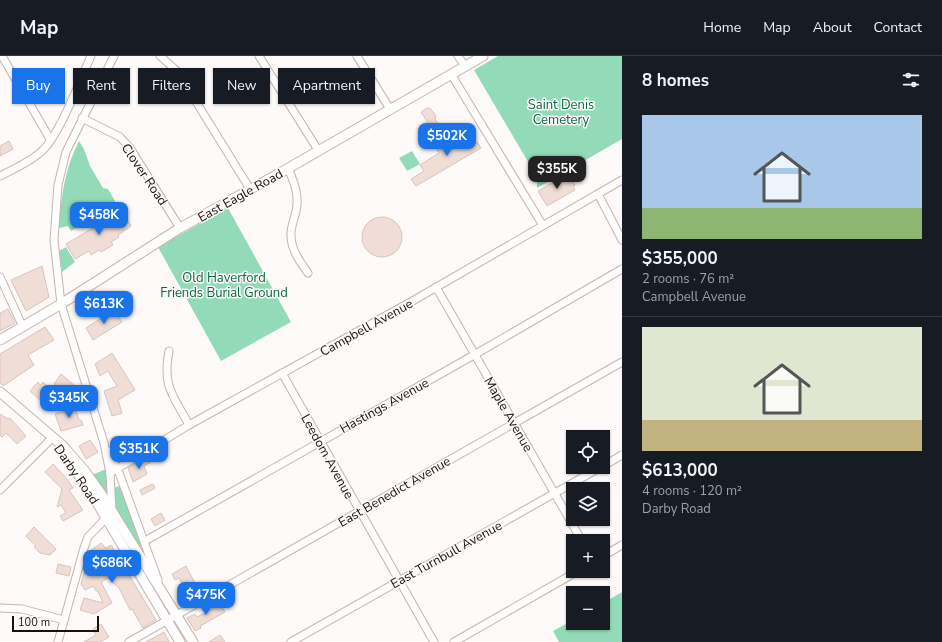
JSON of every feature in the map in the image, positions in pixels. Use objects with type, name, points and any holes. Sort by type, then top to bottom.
[{"type":"main road","name":"East Eagle Road","points":[[0,340],[22,325],[61,304],[180,228],[483,56]]},
{"type":"main road","name":"Darby Road","points":[[0,392],[52,438],[109,515],[177,615],[193,642]]},
{"type":"main road","name":"Darby Road","points":[[109,515],[114,532],[180,642]]},
{"type":"street","points":[[2,56],[50,140]]},
{"type":"street","points":[[0,176],[34,158],[44,150],[64,115],[91,56]]},
{"type":"street","name":"Darby Road","points":[[109,515],[110,473],[104,443],[61,304],[54,240],[58,185],[66,152],[114,56]]},
{"type":"street","points":[[160,56],[177,71],[250,189]]},
{"type":"street","points":[[259,56],[318,150]]},
{"type":"street","points":[[358,56],[390,109]]},
{"type":"street","points":[[458,56],[465,66]]},
{"type":"street","points":[[451,74],[542,224]]},
{"type":"street","name":"Clover Road","points":[[82,118],[120,137],[130,148],[180,228]]},
{"type":"street","points":[[288,168],[296,187],[298,205],[292,221],[291,237],[295,253],[308,273]]},
{"type":"street","name":"Campbell Avenue","points":[[110,473],[118,470],[123,465],[189,425],[436,287],[542,224],[622,180]]},
{"type":"street","points":[[598,194],[622,240]]},
{"type":"street","name":"Hastings Avenue","points":[[145,541],[474,355],[622,269]]},
{"type":"street","points":[[0,277],[22,325]]},
{"type":"street","name":"Maple Avenue","points":[[436,287],[578,534]]},
{"type":"street","points":[[169,351],[165,369],[168,388],[189,425]]},
{"type":"street","name":"East Benedict Avenue","points":[[129,642],[622,362]]},
{"type":"street","name":"Leedom Avenue","points":[[282,374],[434,642]]},
{"type":"street","points":[[0,490],[52,438]]},
{"type":"street","name":"Darby Road","points":[[104,443],[118,470],[163,594]]},
{"type":"street","name":"East Turnbull Avenue","points":[[610,462],[622,455]]},
{"type":"street","name":"East Turnbull Avenue","points":[[292,642],[588,474]]},
{"type":"street","points":[[58,642],[88,537],[109,515]]},
{"type":"street","points":[[610,552],[622,545]]},
{"type":"street","points":[[454,642],[566,578]]},
{"type":"street","points":[[0,608],[22,609],[64,620]]},
{"type":"green space","name":"Saint Denis Cemetery","points":[[498,56],[622,56],[622,139],[537,188],[537,177],[474,70]]},
{"type":"green space","points":[[79,141],[84,149],[90,166],[103,188],[108,189],[115,201],[113,207],[71,231],[68,226],[60,228],[59,226],[67,172]]},
{"type":"green space","points":[[412,151],[420,164],[407,171],[399,158]]},
{"type":"green space","name":"Old Haverford Friends Burial Ground","points":[[228,208],[291,322],[221,361],[158,247]]},
{"type":"green space","points":[[66,247],[75,262],[62,272],[59,251]]},
{"type":"green space","points":[[106,469],[108,479],[109,499],[92,475]]},
{"type":"green space","points":[[121,486],[143,545],[137,548],[115,512],[115,487]]},
{"type":"green space","points":[[622,592],[622,642],[559,642],[553,631],[566,624],[566,630],[610,630],[610,599]]},
{"type":"building","points":[[427,108],[430,108],[436,116],[435,119],[441,128],[431,135],[426,129],[430,126],[421,112]]},
{"type":"building","points":[[466,130],[473,144],[477,142],[481,148],[416,186],[411,179],[424,171],[420,165],[439,153],[436,148]]},
{"type":"building","points":[[9,141],[13,149],[0,156],[0,146]]},
{"type":"building","points":[[567,175],[575,185],[573,186],[575,190],[547,206],[538,191]]},
{"type":"building","points":[[122,211],[131,226],[111,242],[113,245],[101,252],[99,250],[91,255],[89,251],[75,259],[66,244]]},
{"type":"building","points":[[386,217],[393,220],[399,226],[402,237],[401,245],[393,254],[386,257],[378,257],[371,254],[363,245],[362,233],[365,226],[374,218]]},
{"type":"building","points":[[42,266],[49,297],[26,311],[11,280]]},
{"type":"building","points":[[8,309],[15,323],[0,331],[0,313]]},
{"type":"building","points":[[114,310],[122,322],[93,340],[86,328]]},
{"type":"building","points":[[45,327],[54,340],[28,355],[34,365],[3,386],[0,383],[0,354]]},
{"type":"building","points":[[112,353],[135,390],[118,400],[122,413],[112,416],[104,391],[117,386],[108,371],[100,376],[95,364]]},
{"type":"building","points":[[61,374],[75,386],[68,395],[54,384]]},
{"type":"building","points":[[38,382],[40,385],[43,382],[50,389],[41,401],[30,391]]},
{"type":"building","points":[[74,405],[79,420],[81,420],[83,425],[61,431],[55,414],[67,410],[66,407]]},
{"type":"building","points":[[0,414],[8,419],[10,418],[26,436],[17,444],[6,433],[2,437],[0,435]]},
{"type":"building","points":[[90,440],[98,452],[86,459],[79,446]]},
{"type":"building","points":[[148,457],[151,462],[144,466],[147,474],[133,482],[128,468]]},
{"type":"building","points":[[53,464],[73,488],[69,490],[83,510],[63,521],[60,516],[66,513],[61,505],[57,507],[62,489],[45,472]]},
{"type":"building","points":[[153,484],[155,488],[142,495],[140,490]]},
{"type":"building","points":[[161,513],[165,520],[155,526],[151,519]]},
{"type":"building","points":[[34,527],[56,549],[50,555],[40,553],[34,547],[36,546],[26,536]]},
{"type":"building","points":[[101,543],[106,548],[111,545],[156,620],[143,628],[132,609],[130,610],[119,588],[108,578],[101,582],[112,603],[94,614],[80,610],[84,598],[103,603],[98,591],[96,591],[93,586],[85,590],[81,584],[88,558],[92,556],[90,551]]},
{"type":"building","points":[[58,564],[71,567],[69,576],[56,573]]},
{"type":"building","points":[[186,566],[198,589],[192,594],[185,595],[181,588],[184,586],[179,578],[175,580],[172,574]]},
{"type":"building","points":[[218,600],[225,612],[200,626],[201,628],[195,631],[187,618],[195,614],[197,617],[213,609],[211,605]]},
{"type":"building","points":[[101,624],[109,637],[100,642],[84,642],[96,635],[93,629]]},
{"type":"building","points":[[164,632],[169,642],[146,642]]},
{"type":"building","points":[[220,635],[225,642],[209,642]]}]
